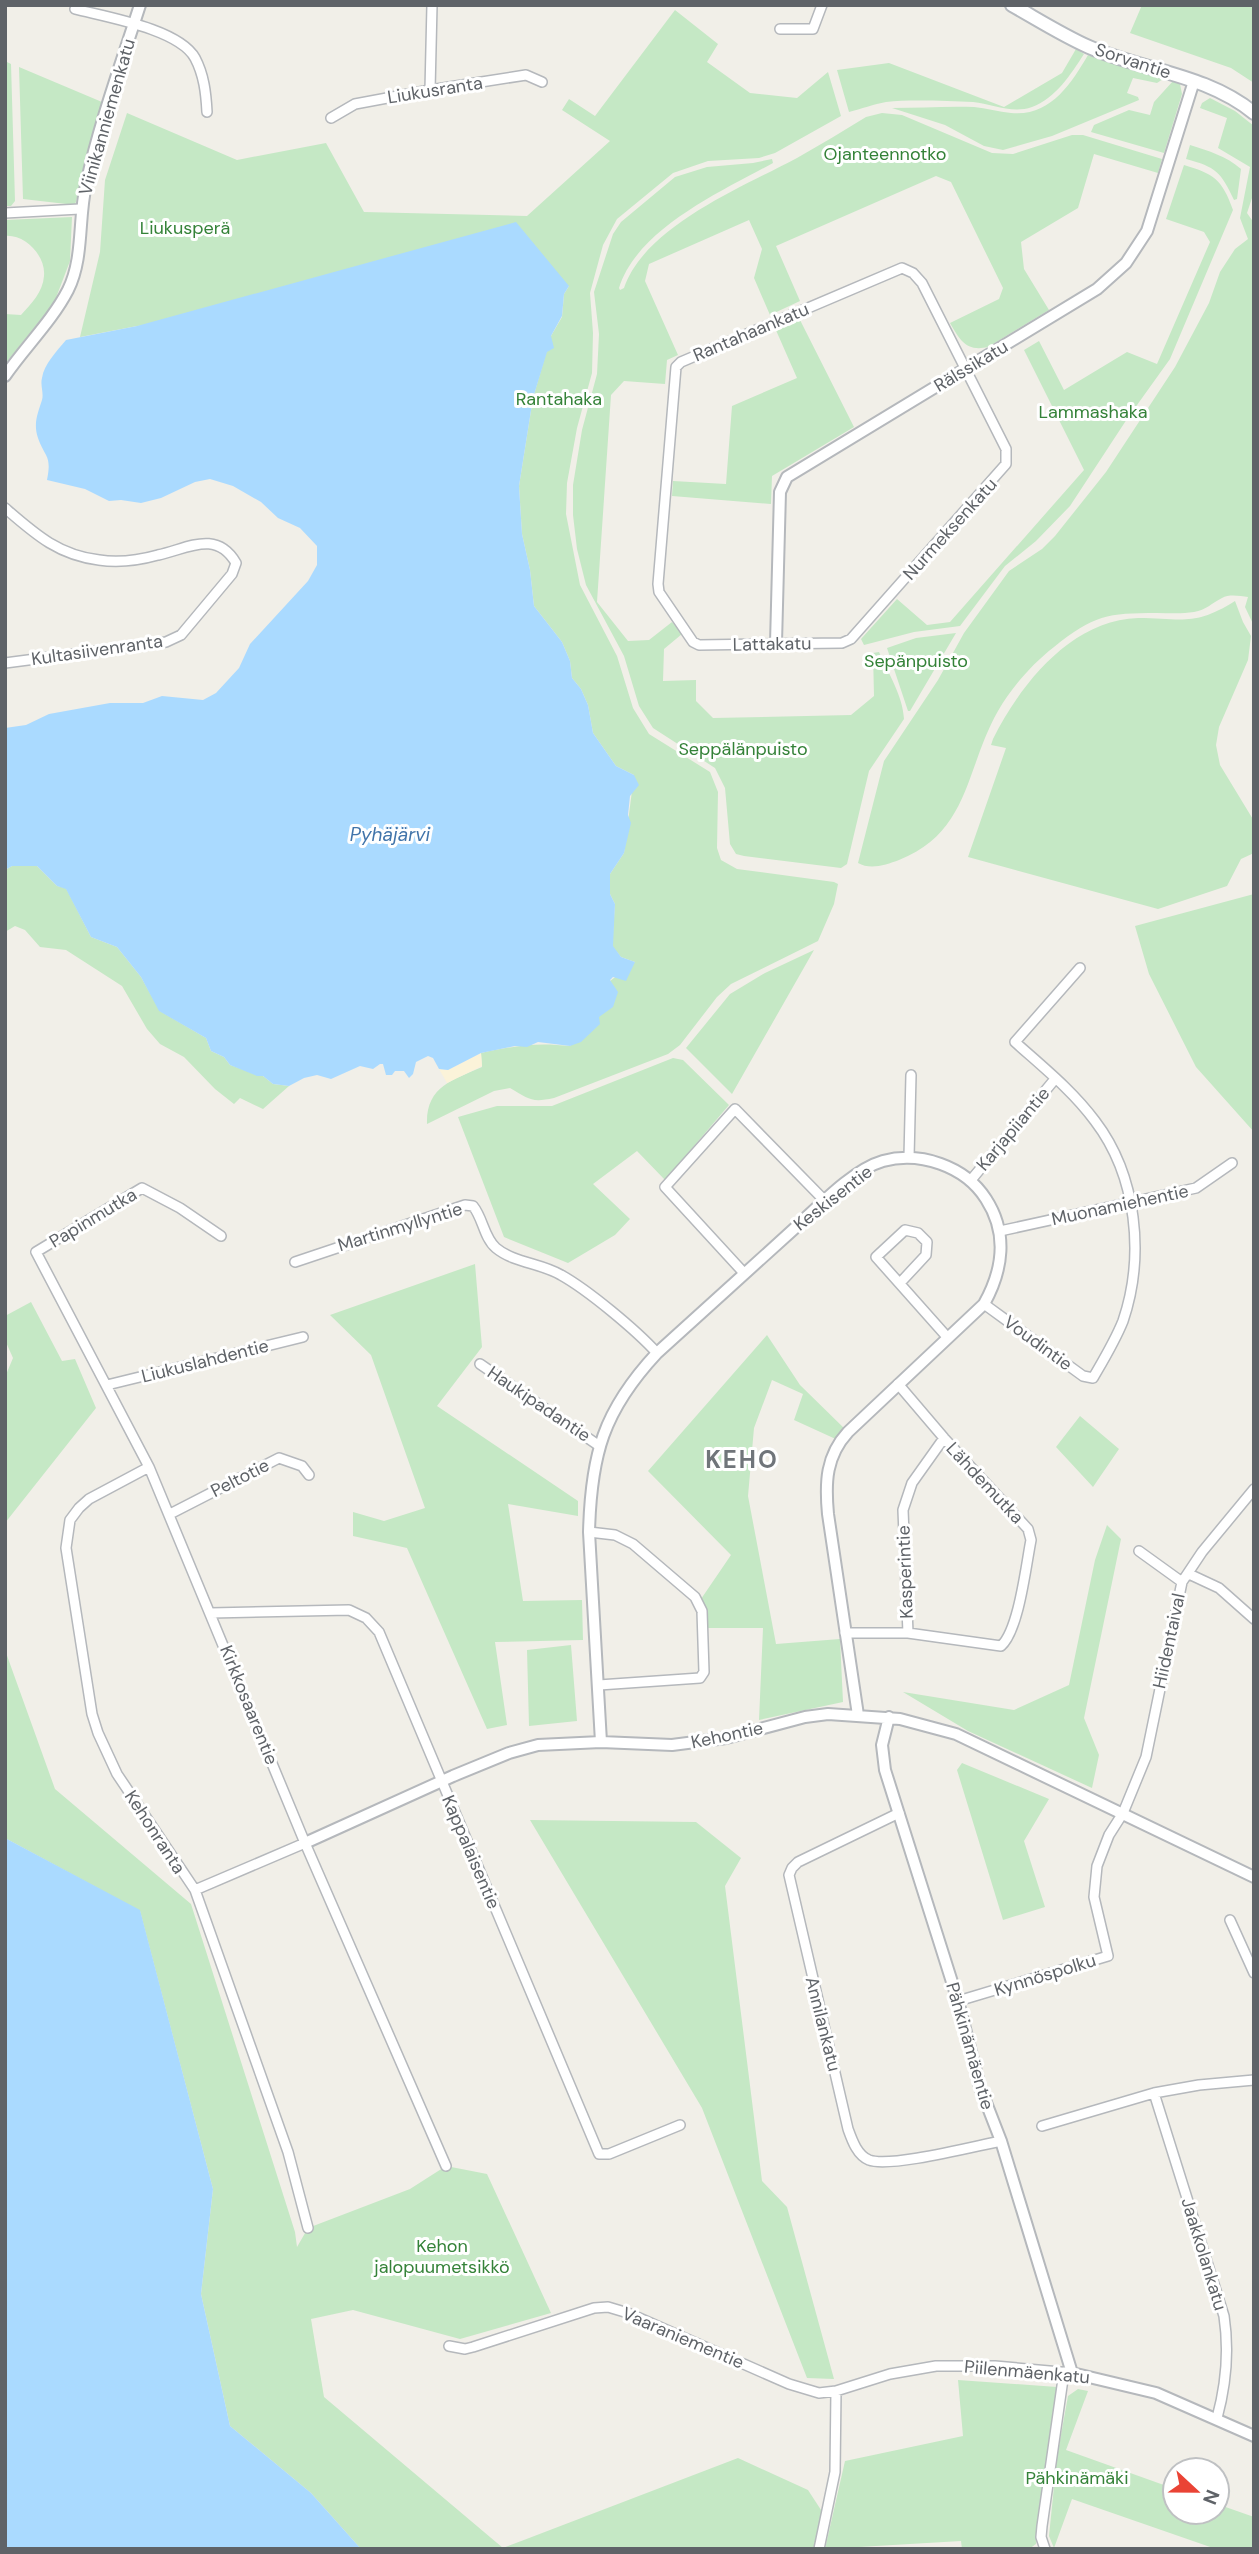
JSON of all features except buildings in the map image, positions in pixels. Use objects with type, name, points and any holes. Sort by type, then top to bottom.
[{"type":"main road","name":"Sorvantie","points":[[1012,5],[1089,47],[1194,80],[1227,94],[1254,113]]},
{"type":"street","name":"Viinikanniemenkatu","points":[[5,376],[68,289],[78,254],[80,209],[93,151],[140,5]]},
{"type":"street","points":[[430,90],[432,5]]},
{"type":"street","points":[[780,29],[813,29],[822,5]]},
{"type":"street","points":[[75,9],[134,24],[172,39],[194,56],[205,88],[207,112]]},
{"type":"street","name":"Liukusranta","points":[[331,118],[355,104],[430,90],[526,75],[542,82]]},
{"type":"street","name":"Rälssikatu","points":[[776,643],[780,492],[783,482],[787,477],[1097,289],[1126,263],[1142,239],[1154,213],[1194,80]]},
{"type":"street","points":[[5,213],[80,209]]},
{"type":"street","name":"Rantahaankatu","points":[[693,642],[659,592],[658,584],[676,367],[681,362],[902,268],[914,272],[922,283],[967,368]]},
{"type":"street","name":"Nurmeksenkatu","points":[[851,639],[1006,464],[1006,449],[967,368]]},
{"type":"street","name":"Kultasiivenranta","points":[[5,508],[38,537],[74,555],[114,562],[159,555],[197,543],[212,544],[231,554],[236,563],[232,574],[181,635],[166,642],[5,663]]},
{"type":"street","name":"Lattakatu","points":[[693,642],[699,645],[842,643],[851,639]]},
{"type":"street","points":[[1080,968],[1015,1042],[1078,1100],[1102,1131],[1123,1174],[1132,1204]]},
{"type":"street","points":[[909,1157],[911,1074]]},
{"type":"street","name":"Karjapiiantie","points":[[971,1180],[1055,1079]]},
{"type":"street","points":[[744,1273],[665,1187],[735,1109],[825,1201]]},
{"type":"street","name":"Keskisentie","points":[[600,1742],[589,1532],[592,1471],[598,1445],[626,1390],[657,1353],[825,1201],[865,1169],[883,1161],[909,1157],[948,1167],[971,1180],[989,1203],[1000,1231],[1001,1261],[992,1290],[984,1304],[840,1441],[833,1454],[827,1475],[828,1514],[858,1715]]},
{"type":"street","name":"Muonamiehentie","points":[[1000,1231],[1196,1188],[1232,1163]]},
{"type":"street","name":"Papinmutka","points":[[36,1252],[142,1188],[180,1208],[221,1236]]},
{"type":"street","name":"Voudintie","points":[[984,1304],[1083,1376],[1093,1378],[1113,1345],[1132,1287],[1132,1204]]},
{"type":"street","name":"Martinmyllyntie","points":[[295,1262],[465,1205],[473,1206],[479,1212],[494,1247],[562,1275],[625,1324],[657,1353]]},
{"type":"street","points":[[900,1283],[926,1255],[927,1242],[918,1233],[905,1230],[876,1257],[948,1338]]},
{"type":"street","name":"Kirkkosaarentie","points":[[36,1252],[107,1385],[170,1514],[305,1843],[446,2166]]},
{"type":"street","name":"Liukuslahdentie","points":[[107,1385],[303,1338]]},
{"type":"street","name":"Haukipadantie","points":[[480,1364],[598,1445]]},
{"type":"street","name":"Lähdemutka","points":[[845,1633],[908,1633],[1001,1646],[1013,1626],[1031,1540],[1028,1529],[898,1384]]},
{"type":"street","name":"Kasperintie","points":[[908,1633],[903,1510],[912,1483],[944,1438]]},
{"type":"street","name":"Peltotie","points":[[170,1514],[279,1458],[302,1466],[309,1475]]},
{"type":"street","name":"Kehonranta","points":[[149,1468],[89,1499],[70,1520],[66,1548],[92,1714],[117,1774],[195,1890],[288,2152],[308,2228]]},
{"type":"street","name":"Hiidentaival","points":[[1123,1813],[1146,1757],[1185,1578],[1202,1552],[1254,1489]]},
{"type":"street","points":[[589,1532],[615,1535],[633,1544],[695,1597],[702,1611],[704,1672],[700,1678],[598,1685]]},
{"type":"street","points":[[1139,1550],[1185,1578],[1219,1588],[1254,1619]]},
{"type":"street","name":"Kappalaisentie","points":[[211,1613],[349,1610],[366,1618],[379,1632],[599,2154],[609,2154],[680,2125]]},
{"type":"street","name":"Kehontie","points":[[195,1890],[509,1753],[538,1745],[600,1742],[672,1745],[726,1738],[804,1717],[828,1714],[889,1717],[956,1734],[1254,1877]]},
{"type":"street","name":"Pähkinämäentie","points":[[889,1717],[883,1737],[883,1760],[958,2001],[980,2087],[1001,2141],[1068,2373],[1042,2526],[1041,2537],[1045,2549]]},
{"type":"street","name":"Annilankatu","points":[[899,1813],[799,1862],[789,1875],[848,2129],[855,2147],[869,2160],[890,2162],[1001,2141]]},
{"type":"street","name":"Kynnöspolku","points":[[958,2001],[1108,1955],[1094,1898],[1095,1878],[1109,1835],[1123,1813]]},
{"type":"street","points":[[1230,1920],[1254,1973]]},
{"type":"street","points":[[1042,2126],[1154,2093],[1199,2085],[1254,2080]]},
{"type":"street","name":"Jaakkolankatu","points":[[1154,2093],[1224,2316],[1227,2334],[1226,2361],[1217,2418]]},
{"type":"street","name":"Vaaraniementie","points":[[449,2346],[465,2349],[582,2312],[608,2307],[628,2313],[789,2384],[819,2393],[836,2391]]},
{"type":"street","name":"Piilenmäenkatu","points":[[836,2391],[890,2374],[936,2366],[984,2366],[1068,2373],[1156,2393],[1254,2436]]},
{"type":"street","points":[[819,2549],[835,2473],[836,2391]]},
{"type":"green space","points":[[1142,5],[1254,5],[1254,83],[1231,68],[1130,33]]},
{"type":"green space","points":[[675,10],[718,44],[707,62],[750,93],[797,98],[828,72],[841,116],[775,153],[759,158],[708,161],[673,173],[617,219],[603,245],[590,293],[592,373],[577,428],[567,483],[566,514],[580,585],[617,656],[633,708],[649,734],[710,772],[718,792],[717,848],[721,860],[737,869],[834,882],[838,884],[834,904],[818,941],[731,984],[717,997],[680,1045],[668,1054],[554,1098],[530,1099],[510,1088],[494,1091],[427,1124],[428,1111],[436,1093],[443,1086],[482,1067],[481,1053],[525,1045],[570,1046],[598,1017],[610,981],[635,962],[621,957],[612,946],[615,904],[610,894],[610,874],[624,853],[634,775],[616,766],[593,733],[588,705],[581,689],[572,678],[570,661],[562,642],[534,606],[522,534],[519,486],[533,398],[551,336],[562,317],[564,294],[569,286],[137,326],[80,337],[100,252],[105,180],[127,113],[237,160],[326,143],[364,212],[527,216],[610,141],[562,110],[569,99],[595,116]]},
{"type":"green space","points":[[1076,49],[1084,54],[1062,85],[1041,103],[1025,109],[1010,109],[973,102],[929,100],[881,103],[849,112],[837,70],[889,63],[1004,107],[1062,73]]},
{"type":"green space","points":[[1088,55],[1163,79],[1157,83],[1133,78],[1127,93],[1139,100],[1052,136],[1003,150],[984,146],[945,125],[892,108],[974,107],[1011,113],[1037,110],[1058,96]]},
{"type":"green space","points":[[5,61],[11,64],[15,201],[11,206],[5,206]]},
{"type":"green space","points":[[19,67],[102,102],[75,205],[23,199]]},
{"type":"green space","points":[[1173,81],[1180,84],[1182,94],[1164,153],[1091,132],[1094,125],[1129,110],[1150,115],[1154,102]]},
{"type":"green space","points":[[1210,98],[1235,111],[1254,126],[1254,192],[1247,213],[1254,223],[1254,626],[1245,607],[1248,597],[1231,596],[1194,612],[1113,615],[1080,628],[1038,661],[1004,702],[987,733],[963,797],[940,833],[922,848],[894,862],[873,866],[858,863],[884,761],[938,680],[964,633],[1009,571],[1042,549],[1055,536],[1106,472],[1175,367],[1209,303],[1220,272],[1235,249],[1248,239],[1240,218],[1250,167],[1218,148],[1227,118],[1200,108],[1202,103]]},
{"type":"green space","points":[[882,113],[902,115],[992,153],[1013,154],[1072,135],[1083,135],[1162,159],[1158,173],[1094,154],[1078,208],[1021,242],[1024,269],[1049,310],[988,347],[974,348],[964,343],[950,323],[999,299],[1003,288],[951,182],[936,176],[776,246],[800,301],[770,315],[754,278],[762,249],[749,220],[649,264],[645,281],[678,355],[667,360],[665,384],[624,381],[611,395],[597,602],[628,641],[649,640],[672,622],[682,634],[664,649],[663,681],[696,680],[696,701],[713,718],[851,715],[874,696],[873,653],[879,652],[898,693],[904,719],[869,771],[847,864],[841,868],[736,854],[730,844],[725,788],[715,768],[653,728],[639,706],[624,656],[586,585],[577,549],[573,485],[582,430],[597,374],[599,334],[594,292],[613,234],[621,222],[675,177],[707,167],[772,159],[773,163],[707,199],[662,230],[643,248],[629,267],[620,290],[652,246],[674,227],[866,117]]},
{"type":"green space","points":[[1190,145],[1223,157],[1241,169],[1237,199],[1234,200],[1221,177],[1211,168],[1186,159]]},
{"type":"green space","name":"Lammashaka","points":[[1184,165],[1203,171],[1216,179],[1225,191],[1233,210],[1170,359],[1070,506],[1036,541],[1005,566],[960,626],[914,632],[864,645],[861,639],[897,599],[927,625],[950,622],[1084,470],[1024,350],[1039,341],[1064,390],[1127,352],[1157,364],[1210,242],[1204,232],[1166,219]]},
{"type":"green space","points":[[72,217],[70,261],[54,303],[5,364],[5,314],[21,315],[39,292],[44,268],[38,254],[27,243],[12,236],[5,236],[5,220]]},
{"type":"green space","points":[[799,318],[854,427],[772,476],[771,504],[672,496],[673,481],[726,484],[732,406],[797,378],[775,328]]},
{"type":"green space","points":[[1235,601],[1251,636],[1248,660],[1219,727],[1216,745],[1220,765],[1254,821],[1254,853],[1241,859],[1227,886],[1158,909],[968,857],[1006,748],[991,745],[993,739],[1018,698],[1050,659],[1091,630],[1114,622],[1138,618],[1198,618]]},
{"type":"green space","name":"Sepänpuisto","points":[[956,633],[908,711],[887,648],[916,638]]},
{"type":"green space","points":[[12,866],[37,866],[57,886],[66,888],[91,937],[117,947],[141,977],[160,1011],[206,1038],[211,1051],[224,1057],[230,1065],[263,1076],[273,1084],[289,1086],[263,1109],[240,1098],[234,1104],[184,1057],[160,1044],[147,1029],[122,986],[66,950],[40,947],[25,930],[15,926],[5,932],[5,870]]},
{"type":"green space","points":[[1254,894],[1254,1132],[1196,1067],[1149,974],[1135,926]]},
{"type":"green space","points":[[814,950],[732,1094],[686,1048],[730,994],[765,973]]},
{"type":"green space","points":[[673,1058],[683,1060],[729,1105],[665,1180],[637,1151],[593,1184],[630,1219],[615,1235],[568,1263],[504,1237],[458,1117],[497,1106],[552,1106]]},
{"type":"green space","points":[[475,1264],[482,1347],[437,1406],[578,1501],[578,1516],[508,1504],[523,1601],[582,1600],[583,1640],[495,1642],[507,1725],[487,1729],[407,1548],[353,1536],[353,1512],[384,1521],[425,1508],[371,1355],[330,1315]]},
{"type":"green space","points":[[31,1302],[62,1361],[75,1359],[96,1408],[5,1523],[5,1377],[13,1358],[5,1340],[5,1316]]},
{"type":"green space","points":[[767,1335],[800,1385],[848,1432],[840,1441],[794,1420],[803,1394],[772,1380],[754,1428],[748,1496],[776,1644],[840,1639],[843,1702],[759,1720],[763,1628],[706,1628],[701,1599],[731,1555],[648,1471]]},
{"type":"green space","points":[[1080,1416],[1119,1449],[1093,1487],[1056,1447]]},
{"type":"green space","points":[[1107,1525],[1121,1539],[1084,1718],[1099,1755],[1092,1788],[968,1731],[903,1692],[1014,1710],[1069,1685],[1095,1560]]},
{"type":"green space","points":[[571,1645],[577,1721],[529,1726],[527,1650]]},
{"type":"green space","name":"Kehon jalopuumetsikkö","points":[[5,1650],[55,1789],[191,1904],[295,2232],[297,2247],[308,2228],[410,2189],[446,2166],[487,2174],[551,2313],[460,2339],[353,2310],[311,2319],[324,2397],[503,2548],[738,2458],[808,2490],[823,2513],[813,2549],[361,2549],[311,2493],[230,2426],[201,2294],[213,2189],[140,1911],[5,1838]]},
{"type":"green space","points":[[962,1763],[1049,1799],[1024,1841],[1045,1907],[1003,1920],[957,1770]]},
{"type":"green space","points":[[530,1820],[696,1822],[741,1858],[725,1886],[762,2181],[787,2207],[834,2379],[807,2378],[702,2108]]},
{"type":"green space","points":[[958,2380],[1057,2387],[1036,2544],[1029,2549],[962,2549],[961,2541],[825,2549],[845,2461],[963,2436]]},
{"type":"green space","name":"Pähkinämäki","points":[[1078,2389],[1088,2391],[1066,2450],[1161,2484],[1161,2526],[1231,2526],[1231,2509],[1254,2517],[1254,2549],[1216,2549],[1072,2499],[1054,2548],[1049,2536],[1057,2457],[1068,2396]]},
{"type":"sand","points":[[481,1053],[482,1066],[447,1083],[439,1069],[448,1070]]},
{"type":"water","name":"Pyhäjärvi","points":[[516,222],[569,286],[564,294],[562,316],[551,336],[554,348],[547,352],[533,398],[519,486],[522,534],[534,606],[562,642],[570,661],[572,678],[581,689],[588,705],[593,733],[616,766],[634,775],[639,785],[630,796],[628,815],[631,823],[624,853],[610,874],[610,894],[615,904],[613,946],[621,957],[635,962],[626,981],[613,977],[610,980],[618,992],[613,1007],[599,1017],[600,1024],[581,1042],[570,1046],[538,1042],[527,1047],[515,1046],[481,1053],[448,1070],[439,1069],[433,1058],[428,1056],[416,1062],[409,1078],[404,1071],[386,1075],[383,1064],[380,1064],[373,1069],[360,1066],[331,1079],[317,1075],[289,1086],[273,1084],[263,1076],[230,1065],[224,1057],[211,1051],[206,1038],[159,1011],[141,977],[117,947],[91,937],[66,889],[57,886],[37,866],[12,866],[5,870],[5,728],[26,725],[49,714],[110,703],[143,703],[162,696],[203,700],[216,693],[239,668],[250,644],[308,581],[317,565],[317,546],[300,528],[278,518],[261,502],[233,486],[210,479],[141,503],[109,501],[85,489],[47,480],[48,461],[36,428],[43,373],[66,340],[137,326]]},
{"type":"water","points":[[5,1838],[140,1910],[213,2189],[201,2294],[230,2426],[311,2493],[361,2549],[5,2549]]},
{"type":"district","name":"KEHO","points":[[742,1459]]},
{"type":"park label","name":"Ojanteennotko","points":[[885,154]]},
{"type":"park label","name":"Liukusperä","points":[[185,228]]},
{"type":"park label","name":"Rantahaka","points":[[559,399]]},
{"type":"park label","name":"Seppälänpuisto","points":[[743,749]]}]
